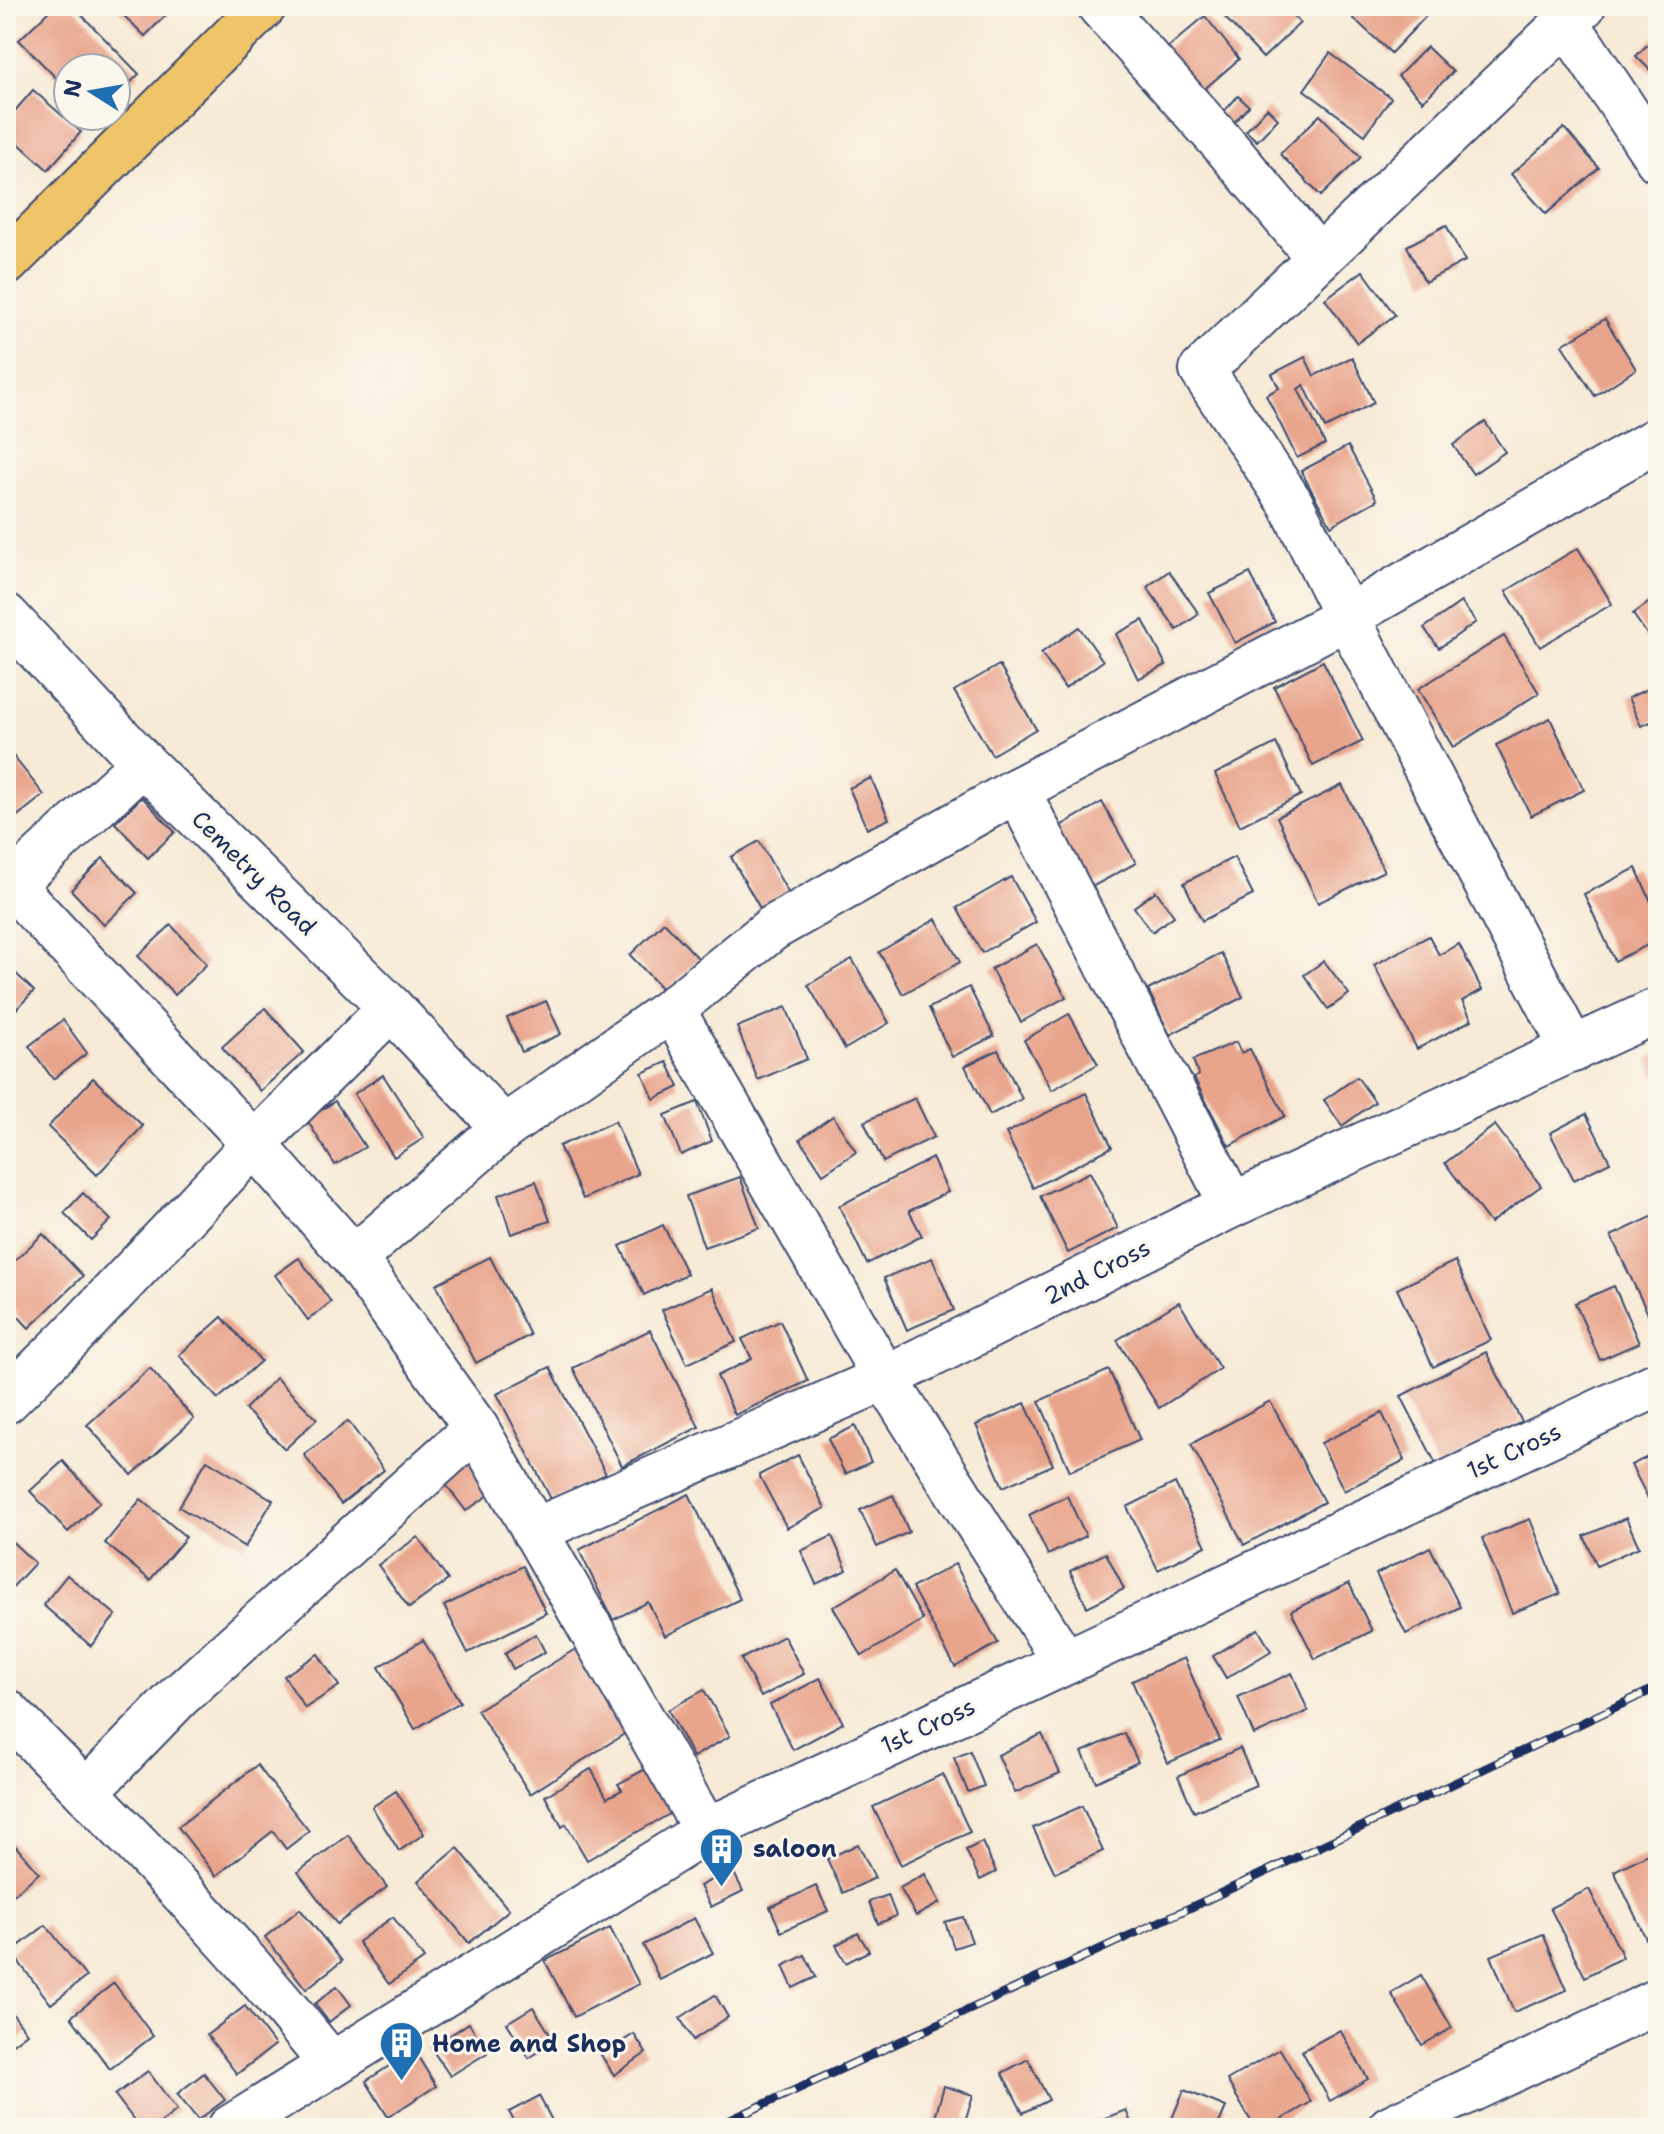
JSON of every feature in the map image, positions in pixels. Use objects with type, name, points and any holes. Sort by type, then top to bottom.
[{"type":"main road","points":[[6,263],[264,6]]},
{"type":"street","points":[[1100,6],[1226,147],[1319,258]]},
{"type":"street","points":[[1573,1050],[1290,502],[1202,370],[1575,14],[1658,160]]},
{"type":"street","points":[[354,1258],[504,1128],[672,1009],[773,928],[1017,790],[1347,617],[1658,439]]},
{"type":"street","name":"Cemetry Road","points":[[6,616],[143,763],[391,1008],[504,1128]]},
{"type":"street","points":[[143,763],[8,885],[254,1144],[354,1258],[476,1428],[706,1831]]},
{"type":"street","points":[[1017,790],[1232,1205]]},
{"type":"street","points":[[6,1401],[254,1144],[391,1008]]},
{"type":"street","points":[[672,1009],[885,1378],[1065,1662]]},
{"type":"street","name":"2nd Cross","points":[[534,1531],[885,1378],[1232,1205],[1658,1010]]},
{"type":"street","name":"1st Cross","points":[[230,2128],[706,1831],[1658,1384]]},
{"type":"street","points":[[86,1792],[178,1697],[476,1428]]},
{"type":"street","points":[[6,1711],[282,2002],[331,2064]]},
{"type":"street","points":[[1390,2128],[1658,2001]]},
{"type":"building","points":[[54,6],[73,6],[118,52],[52,52],[52,74],[19,40]]},
{"type":"building","points":[[114,6],[175,6],[145,36]]},
{"type":"building","points":[[1214,6],[1284,6],[1300,23],[1263,58]]},
{"type":"building","points":[[1358,6],[1422,6],[1429,13],[1391,53],[1350,15]]},
{"type":"building","points":[[1205,16],[1239,59],[1201,92],[1165,50]]},
{"type":"building","points":[[1658,34],[1658,78],[1636,56]]},
{"type":"building","points":[[1427,47],[1453,72],[1423,101],[1398,76]]},
{"type":"building","points":[[1330,53],[1391,98],[1365,135],[1304,90]]},
{"type":"building","points":[[132,67],[139,74],[132,81]]},
{"type":"building","points":[[33,90],[52,107],[52,132],[81,132],[48,170],[6,132],[6,121]]},
{"type":"building","points":[[1238,96],[1249,106],[1230,127],[1219,117]]},
{"type":"building","points":[[1267,108],[1278,119],[1257,141],[1246,131]]},
{"type":"building","points":[[1320,115],[1361,157],[1321,196],[1280,154]]},
{"type":"building","points":[[1564,128],[1599,168],[1546,214],[1511,174]]},
{"type":"building","points":[[1446,225],[1465,261],[1425,282],[1407,246]]},
{"type":"building","points":[[1363,271],[1395,315],[1357,343],[1325,299]]},
{"type":"building","points":[[1605,319],[1636,369],[1595,396],[1562,345]]},
{"type":"building","points":[[1305,357],[1314,376],[1352,357],[1374,403],[1325,428],[1304,385],[1298,389],[1325,444],[1297,458],[1266,395],[1279,388],[1272,374]]},
{"type":"building","points":[[1485,422],[1505,452],[1473,474],[1453,445]]},
{"type":"building","points":[[1348,446],[1377,500],[1331,526],[1301,471]]},
{"type":"building","points":[[1578,548],[1612,604],[1540,647],[1506,591]]},
{"type":"building","points":[[1169,571],[1199,614],[1177,630],[1147,587]]},
{"type":"building","points":[[1250,573],[1275,622],[1235,643],[1209,593]]},
{"type":"building","points":[[1658,596],[1658,650],[1633,614]]},
{"type":"building","points":[[1461,602],[1476,622],[1439,648],[1424,628]]},
{"type":"building","points":[[1143,620],[1166,665],[1138,679],[1116,634]]},
{"type":"building","points":[[1079,627],[1103,661],[1065,688],[1041,653]]},
{"type":"building","points":[[1504,636],[1539,693],[1453,747],[1418,689]]},
{"type":"building","points":[[1323,661],[1363,741],[1313,766],[1274,687]]},
{"type":"building","points":[[999,665],[1036,729],[992,755],[954,691]]},
{"type":"building","points":[[1658,684],[1658,719],[1641,726],[1628,698]]},
{"type":"building","points":[[1550,718],[1584,790],[1531,816],[1496,745]]},
{"type":"building","points":[[1276,743],[1301,795],[1240,826],[1215,774]]},
{"type":"building","points":[[10,752],[44,795],[6,825],[6,755]]},
{"type":"building","points":[[871,778],[889,819],[867,829],[849,788]]},
{"type":"building","points":[[1342,785],[1384,871],[1318,903],[1277,817]]},
{"type":"building","points":[[142,797],[175,832],[148,858],[115,823]]},
{"type":"building","points":[[1102,802],[1136,863],[1090,888],[1057,828]]},
{"type":"building","points":[[759,841],[790,896],[762,912],[731,857]]},
{"type":"building","points":[[1234,857],[1253,895],[1202,921],[1184,883]]},
{"type":"building","points":[[103,858],[137,893],[104,925],[71,890]]},
{"type":"building","points":[[1636,868],[1658,917],[1658,940],[1615,961],[1584,894]]},
{"type":"building","points":[[1011,877],[1036,922],[982,953],[957,908]]},
{"type":"building","points":[[1156,891],[1174,916],[1152,932],[1134,907]]},
{"type":"building","points":[[936,919],[960,962],[903,994],[879,952]]},
{"type":"building","points":[[664,922],[699,959],[665,992],[630,955]]},
{"type":"building","points":[[171,925],[207,964],[175,995],[138,956]]},
{"type":"building","points":[[1429,936],[1439,955],[1459,944],[1482,990],[1462,1001],[1472,1020],[1417,1049],[1374,965]]},
{"type":"building","points":[[1037,944],[1066,997],[1021,1022],[991,969]]},
{"type":"building","points":[[1221,953],[1243,997],[1170,1035],[1148,990]]},
{"type":"building","points":[[852,959],[889,1023],[845,1049],[808,985]]},
{"type":"building","points":[[1324,961],[1349,994],[1328,1009],[1304,975]]},
{"type":"building","points":[[6,964],[34,991],[6,1020]]},
{"type":"building","points":[[969,987],[994,1036],[952,1057],[929,1008]]},
{"type":"building","points":[[546,1001],[561,1034],[522,1052],[507,1018]]},
{"type":"building","points":[[786,1007],[807,1059],[758,1080],[737,1027]]},
{"type":"building","points":[[265,1008],[304,1052],[260,1091],[222,1047]]},
{"type":"building","points":[[1069,1014],[1098,1064],[1052,1090],[1024,1040]]},
{"type":"building","points":[[63,1020],[87,1053],[53,1079],[29,1046]]},
{"type":"building","points":[[1236,1042],[1241,1053],[1250,1049],[1285,1116],[1229,1146],[1194,1078],[1199,1075],[1193,1060]]},
{"type":"building","points":[[998,1050],[1022,1099],[990,1115],[965,1066]]},
{"type":"building","points":[[1658,1054],[1658,1081],[1648,1059]]},
{"type":"building","points":[[667,1062],[679,1087],[654,1099],[642,1073]]},
{"type":"building","points":[[383,1075],[424,1138],[394,1157],[354,1094]]},
{"type":"building","points":[[1357,1077],[1375,1102],[1342,1126],[1324,1100]]},
{"type":"building","points":[[93,1078],[143,1126],[97,1175],[48,1127]]},
{"type":"building","points":[[1086,1093],[1112,1147],[1033,1188],[1006,1133]]},
{"type":"building","points":[[915,1098],[934,1137],[883,1162],[864,1122]]},
{"type":"building","points":[[335,1101],[365,1147],[335,1165],[307,1120]]},
{"type":"building","points":[[697,1102],[712,1141],[681,1155],[665,1115]]},
{"type":"building","points":[[1586,1114],[1610,1162],[1574,1180],[1550,1133]]},
{"type":"building","points":[[833,1116],[856,1152],[823,1174],[800,1139]]},
{"type":"building","points":[[615,1121],[638,1174],[583,1199],[559,1146]]},
{"type":"building","points":[[1495,1125],[1541,1186],[1490,1223],[1445,1163]]},
{"type":"building","points":[[932,1158],[948,1192],[909,1211],[922,1236],[867,1264],[839,1206]]},
{"type":"building","points":[[1090,1172],[1118,1228],[1068,1253],[1040,1196]]},
{"type":"building","points":[[740,1177],[759,1228],[704,1247],[686,1196]]},
{"type":"building","points":[[536,1181],[550,1221],[511,1234],[498,1195]]},
{"type":"building","points":[[83,1193],[111,1220],[91,1240],[64,1213]]},
{"type":"building","points":[[1658,1214],[1658,1312],[1649,1316],[1611,1236]]},
{"type":"building","points":[[663,1225],[687,1274],[644,1295],[620,1246]]},
{"type":"building","points":[[43,1234],[83,1276],[29,1328],[6,1303],[6,1269]]},
{"type":"building","points":[[490,1257],[530,1335],[476,1363],[436,1284]]},
{"type":"building","points":[[299,1258],[331,1302],[308,1320],[275,1275]]},
{"type":"building","points":[[932,1258],[954,1310],[907,1330],[884,1278]]},
{"type":"building","points":[[1455,1261],[1491,1340],[1433,1367],[1397,1289]]},
{"type":"building","points":[[1614,1286],[1639,1343],[1600,1360],[1575,1303]]},
{"type":"building","points":[[712,1288],[736,1342],[687,1364],[662,1310]]},
{"type":"building","points":[[1179,1302],[1220,1369],[1159,1408],[1117,1340]]},
{"type":"building","points":[[222,1317],[261,1361],[218,1399],[179,1355]]},
{"type":"building","points":[[780,1321],[808,1381],[735,1415],[717,1376],[752,1359],[742,1339]]},
{"type":"building","points":[[650,1330],[699,1427],[622,1466],[573,1368]]},
{"type":"building","points":[[1486,1352],[1522,1422],[1437,1466],[1401,1396]]},
{"type":"building","points":[[550,1367],[606,1474],[552,1501],[497,1394]]},
{"type":"building","points":[[150,1368],[194,1419],[132,1475],[87,1425]]},
{"type":"building","points":[[1109,1370],[1140,1440],[1070,1471],[1039,1401]]},
{"type":"building","points":[[276,1378],[317,1419],[285,1449],[245,1409]]},
{"type":"building","points":[[1270,1401],[1324,1502],[1244,1545],[1191,1444]]},
{"type":"building","points":[[1025,1403],[1053,1465],[1003,1487],[976,1425]]},
{"type":"building","points":[[1382,1413],[1405,1460],[1344,1491],[1321,1443]]},
{"type":"building","points":[[348,1421],[384,1470],[341,1504],[304,1455]]},
{"type":"building","points":[[855,1426],[871,1462],[845,1474],[828,1439]]},
{"type":"building","points":[[1658,1452],[1658,1501],[1651,1504],[1631,1465]]},
{"type":"building","points":[[798,1455],[825,1508],[787,1528],[759,1475]]},
{"type":"building","points":[[471,1456],[496,1490],[466,1511],[441,1478]]},
{"type":"building","points":[[207,1460],[273,1500],[245,1547],[179,1507]]},
{"type":"building","points":[[63,1461],[100,1502],[68,1532],[30,1491]]},
{"type":"building","points":[[1175,1483],[1206,1546],[1158,1570],[1127,1507]]},
{"type":"building","points":[[689,1494],[740,1599],[665,1636],[648,1602],[613,1620],[579,1550]]},
{"type":"building","points":[[893,1495],[909,1532],[877,1547],[860,1510]]},
{"type":"building","points":[[1067,1496],[1086,1536],[1048,1555],[1029,1515]]},
{"type":"building","points":[[141,1499],[186,1537],[150,1580],[105,1543]]},
{"type":"building","points":[[1626,1518],[1639,1547],[1597,1566],[1584,1536]]},
{"type":"building","points":[[1530,1519],[1560,1594],[1512,1613],[1482,1538]]},
{"type":"building","points":[[6,1536],[35,1563],[6,1594]]},
{"type":"building","points":[[832,1536],[847,1570],[816,1584],[801,1551]]},
{"type":"building","points":[[418,1537],[448,1580],[409,1608],[378,1565]]},
{"type":"building","points":[[1430,1547],[1460,1607],[1406,1634],[1376,1574]]},
{"type":"building","points":[[1106,1553],[1124,1589],[1087,1607],[1070,1571]]},
{"type":"building","points":[[955,1564],[998,1643],[955,1667],[912,1588]]},
{"type":"building","points":[[523,1566],[546,1613],[468,1653],[444,1606]]},
{"type":"building","points":[[895,1570],[923,1620],[862,1656],[833,1607]]},
{"type":"building","points":[[67,1575],[116,1615],[91,1646],[43,1605]]},
{"type":"building","points":[[1349,1583],[1372,1631],[1315,1659],[1291,1611]]},
{"type":"building","points":[[1258,1629],[1271,1651],[1226,1678],[1213,1656]]},
{"type":"building","points":[[536,1634],[545,1652],[513,1669],[505,1653]]},
{"type":"building","points":[[784,1636],[804,1674],[761,1697],[741,1659]]},
{"type":"building","points":[[423,1640],[460,1702],[415,1729],[379,1667]]},
{"type":"building","points":[[577,1648],[629,1731],[530,1794],[477,1710]]},
{"type":"building","points":[[318,1654],[339,1686],[305,1708],[284,1676]]},
{"type":"building","points":[[1184,1658],[1220,1740],[1168,1763],[1132,1681]]},
{"type":"building","points":[[1292,1673],[1308,1711],[1254,1735],[1238,1697]]},
{"type":"building","points":[[820,1678],[843,1723],[793,1750],[770,1705]]},
{"type":"building","points":[[704,1690],[730,1736],[693,1757],[668,1710]]},
{"type":"building","points":[[1124,1733],[1138,1762],[1096,1782],[1082,1752]]},
{"type":"building","points":[[1042,1734],[1060,1773],[1015,1793],[998,1755]]},
{"type":"building","points":[[1240,1748],[1256,1785],[1194,1812],[1178,1776]]},
{"type":"building","points":[[970,1751],[984,1786],[968,1792],[954,1758]]},
{"type":"building","points":[[257,1765],[309,1831],[286,1849],[273,1831],[216,1876],[178,1827]]},
{"type":"building","points":[[649,1767],[675,1811],[587,1860],[566,1824],[562,1827],[545,1796],[591,1769],[607,1798],[622,1790],[618,1784]]},
{"type":"building","points":[[943,1774],[970,1832],[901,1865],[873,1807]]},
{"type":"building","points":[[396,1791],[424,1834],[399,1851],[372,1807]]},
{"type":"building","points":[[1082,1806],[1103,1851],[1055,1873],[1033,1828]]},
{"type":"building","points":[[6,1835],[39,1873],[6,1901]]},
{"type":"building","points":[[348,1835],[387,1887],[337,1924],[298,1872]]},
{"type":"building","points":[[982,1842],[996,1872],[980,1880],[966,1850]]},
{"type":"building","points":[[858,1844],[875,1878],[843,1893],[827,1859]]},
{"type":"building","points":[[458,1848],[509,1910],[469,1943],[418,1881]]},
{"type":"building","points":[[1658,1849],[1658,1938],[1648,1943],[1614,1871]]},
{"type":"building","name":"saloon","points":[[732,1869],[743,1891],[711,1907],[700,1886]]},
{"type":"building","points":[[925,1874],[940,1903],[916,1916],[900,1888]]},
{"type":"building","points":[[816,1886],[828,1911],[781,1932],[770,1907]]},
{"type":"building","points":[[1589,1889],[1623,1957],[1585,1977],[1550,1908]]},
{"type":"building","points":[[888,1895],[896,1916],[878,1924],[869,1902]]},
{"type":"building","points":[[300,1909],[342,1961],[306,1989],[265,1937]]},
{"type":"building","points":[[393,1917],[424,1959],[389,1984],[358,1942]]},
{"type":"building","points":[[963,1917],[972,1942],[954,1948],[945,1922]]},
{"type":"building","points":[[694,1918],[713,1953],[660,1980],[643,1945]]},
{"type":"building","points":[[46,1925],[86,1977],[51,2004],[11,1952]]},
{"type":"building","points":[[610,1928],[639,1984],[574,2017],[545,1961]]},
{"type":"building","points":[[858,1933],[869,1951],[846,1963],[836,1945]]},
{"type":"building","points":[[1543,1934],[1567,1990],[1514,2012],[1491,1956]]},
{"type":"building","points":[[805,1955],[816,1977],[793,1988],[783,1966]]},
{"type":"building","points":[[1421,1975],[1452,2028],[1422,2045],[1391,1993]]},
{"type":"building","points":[[114,1983],[153,2036],[110,2069],[71,2017]]},
{"type":"building","points":[[337,1986],[351,2005],[329,2022],[315,2004]]},
{"type":"building","points":[[715,1995],[728,2017],[693,2040],[680,2018]]},
{"type":"building","points":[[6,2005],[27,2033],[6,2049]]},
{"type":"building","points":[[245,2006],[275,2045],[237,2074],[207,2035]]},
{"type":"building","points":[[533,2007],[555,2042],[529,2058],[507,2023]]},
{"type":"building","points":[[469,2023],[487,2053],[450,2076],[431,2048]]},
{"type":"building","points":[[1340,2030],[1368,2079],[1330,2101],[1302,2051]]},
{"type":"building","points":[[634,2034],[646,2053],[614,2075],[601,2055]]},
{"type":"building","points":[[1280,2049],[1311,2102],[1267,2128],[1255,2128],[1227,2080]]},
{"type":"building","name":"Home and Shop","points":[[414,2050],[436,2086],[388,2117],[366,2081]]},
{"type":"building","points":[[1028,2059],[1049,2100],[1023,2113],[1002,2073]]},
{"type":"building","points":[[148,2071],[177,2110],[154,2128],[140,2128],[115,2095]]},
{"type":"building","points":[[204,2073],[225,2100],[198,2120],[177,2094]]},
{"type":"building","points":[[944,2086],[973,2095],[963,2128],[932,2128]]},
{"type":"building","points":[[1184,2090],[1226,2107],[1217,2128],[1168,2128]]},
{"type":"building","points":[[539,2096],[556,2128],[518,2128],[509,2112]]},
{"type":"building","points":[[1126,2110],[1133,2128],[1094,2128],[1092,2123]]},
{"type":"railway","points":[[713,2128],[1658,1687]]},
{"type":"place","name":"saloon","points":[[722,1888]]},
{"type":"place","name":"Home and Shop","points":[[401,2083]]}]
